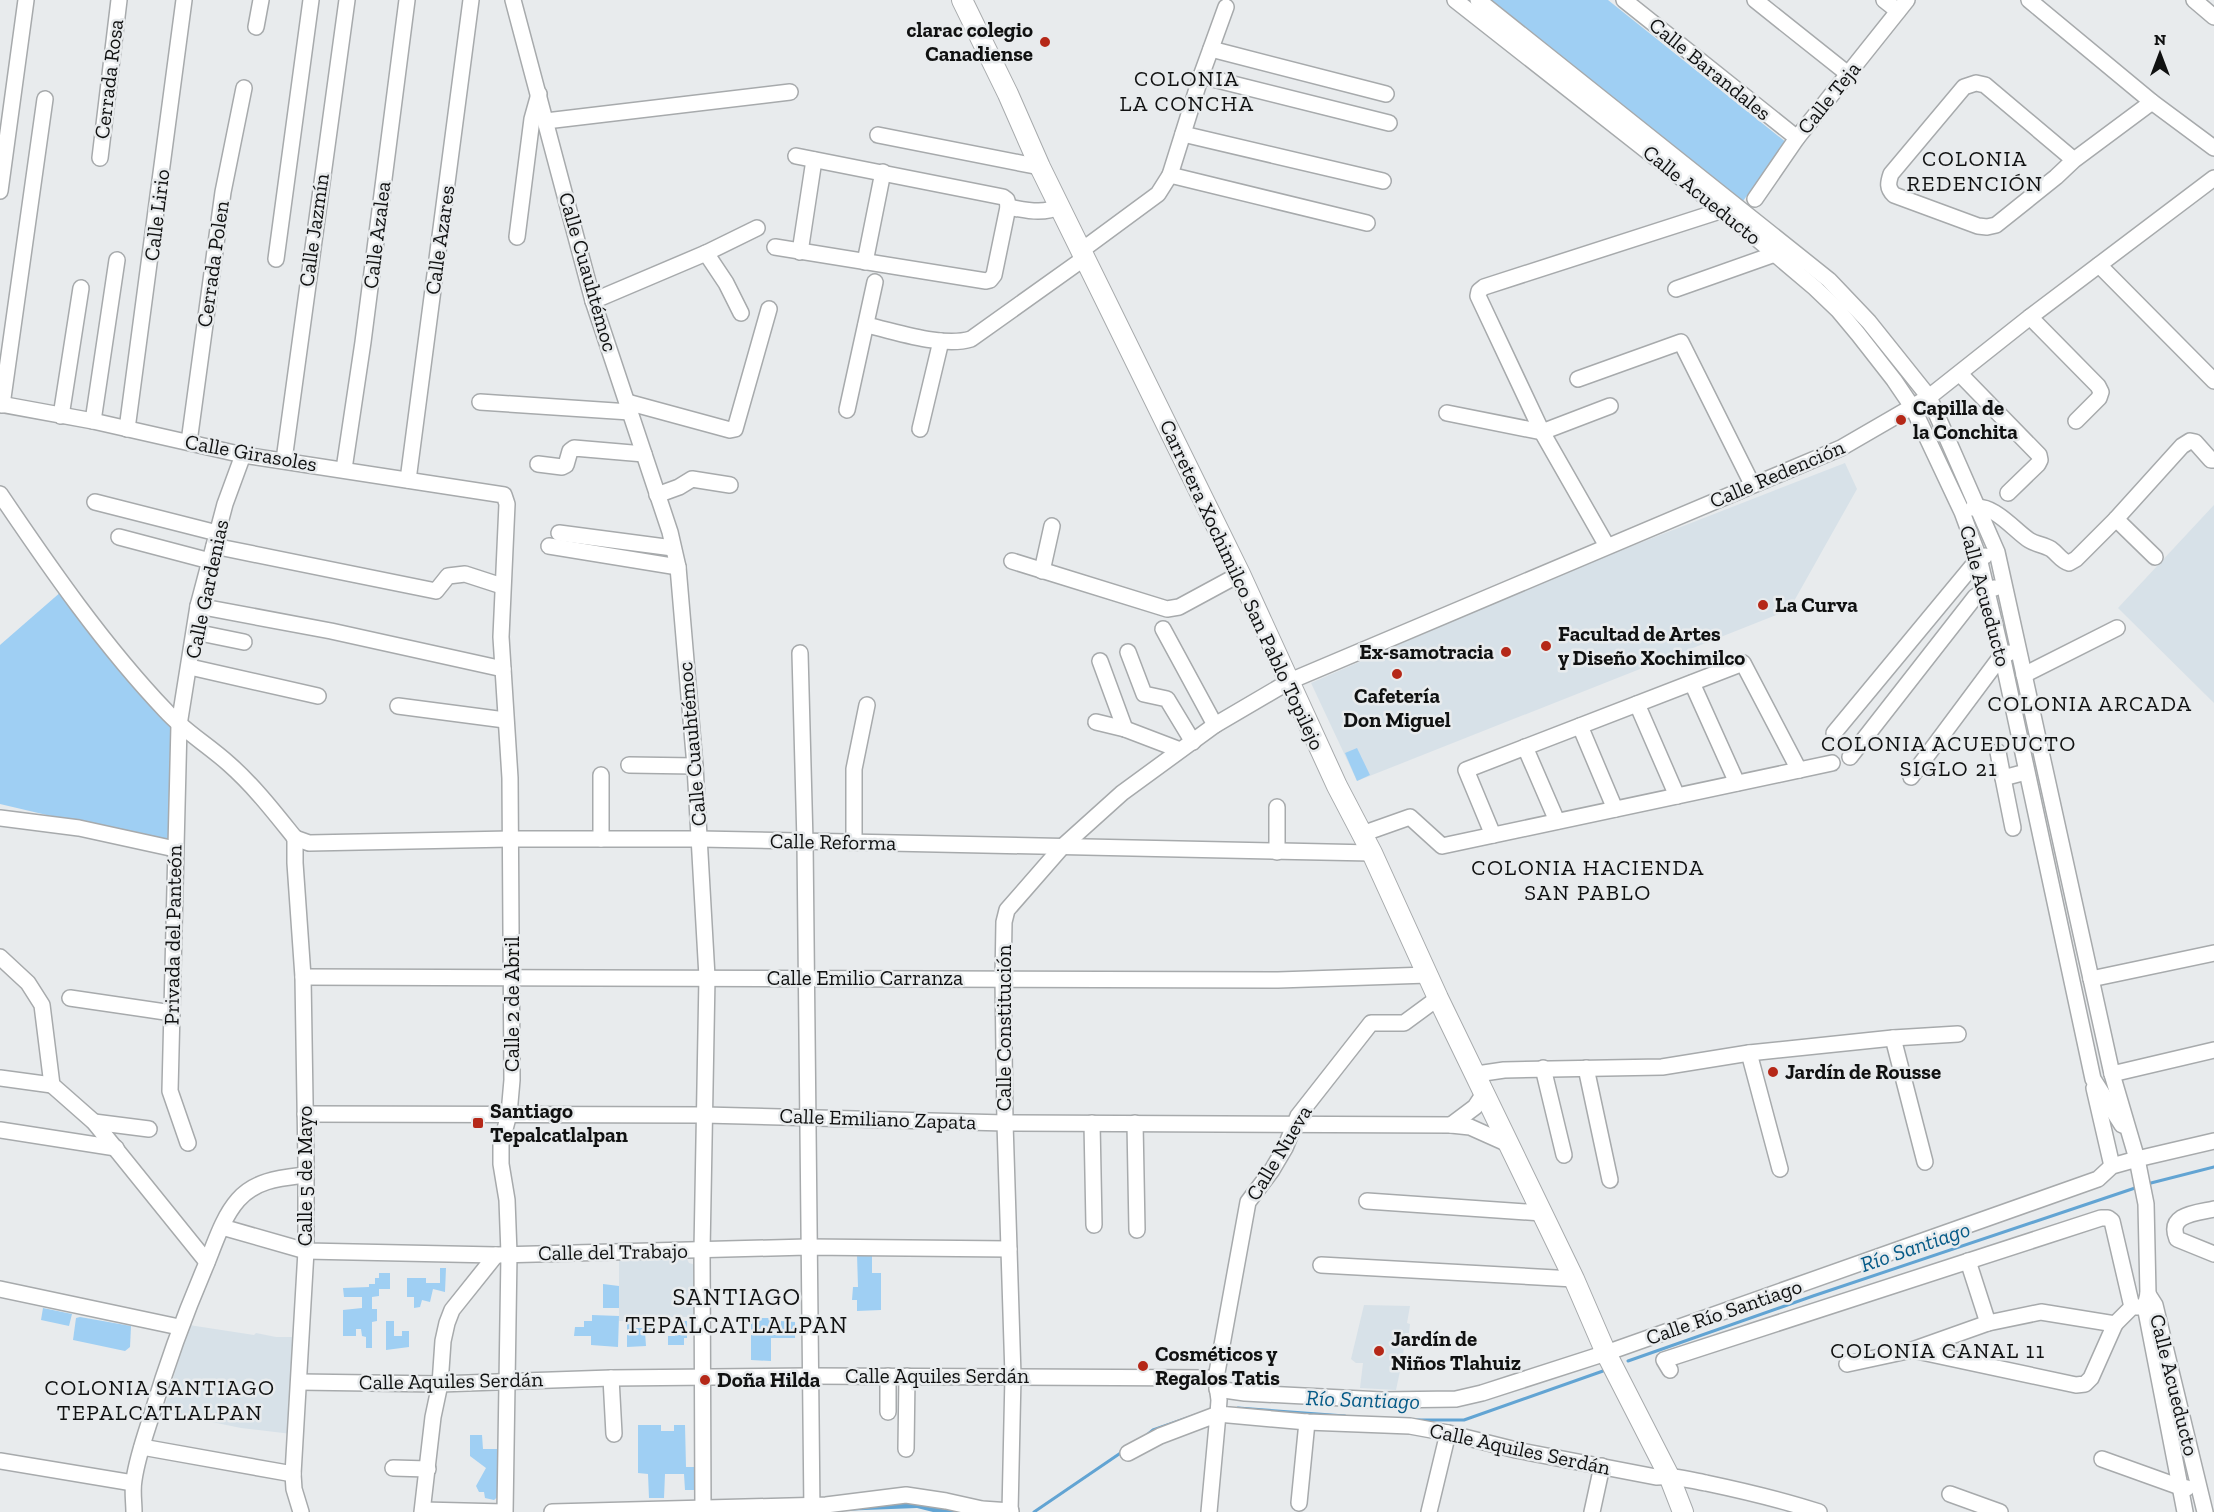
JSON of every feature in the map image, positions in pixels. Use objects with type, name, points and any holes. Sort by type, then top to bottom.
[{"type":"main road","name":"Carretera Xochimilco San Pablo Topilejo","points":[[962,0],[1008,94],[1040,167],[1240,574],[1337,786],[1372,853],[1438,998],[1574,1279],[1606,1353],[1669,1476],[1683,1512]]},
{"type":"street","points":[[0,191],[26,0]]},
{"type":"street","name":"Cerrada Rosa","points":[[100,158],[119,0]]},
{"type":"street","name":"Calle Lirio","points":[[128,429],[184,0]]},
{"type":"street","points":[[256,27],[261,0]]},
{"type":"street","points":[[276,259],[310,0]]},
{"type":"street","name":"Calle Jazmín","points":[[284,460],[347,0]]},
{"type":"street","name":"Calle Azalea","points":[[344,469],[363,342],[407,0]]},
{"type":"street","name":"Calle Azares","points":[[408,480],[471,0]]},
{"type":"street","name":"Calle Cuauhtémoc","points":[[513,0],[593,301],[644,454],[678,567],[695,766],[707,977],[702,1251],[703,1510]]},
{"type":"street","name":"Calle Acueducto","points":[[1455,0],[1723,210],[1838,310],[1894,380],[1913,408],[1962,512],[1979,558],[1988,589],[2093,1079],[2132,1140]]},
{"type":"street","name":"Calle Acueducto","points":[[1478,0],[1829,280],[1869,322],[1929,398],[1996,552],[2112,1074],[2138,1164],[2146,1204],[2145,1303],[2185,1512]]},
{"type":"street","name":"Calle Barandales","points":[[1624,0],[1797,138]]},
{"type":"street","points":[[1755,0],[1848,74]]},
{"type":"street","points":[[1884,0],[1902,6]]},
{"type":"street","points":[[2029,0],[2152,102],[2214,148]]},
{"type":"street","points":[[2194,0],[2214,17]]},
{"type":"street","name":"Calle Teja","points":[[1755,199],[1797,138],[1902,6]]},
{"type":"street","points":[[866,325],[941,341],[962,342],[971,339],[1084,254],[1158,194],[1170,175],[1226,7]]},
{"type":"street","points":[[1211,49],[1386,94]]},
{"type":"street","points":[[1202,76],[1389,123]]},
{"type":"street","points":[[2074,159],[1985,85],[1976,82],[1964,87],[1891,174],[1888,182],[1889,190],[1894,195],[1943,215],[1987,227],[1996,225],[2056,177],[2074,159],[2152,102]]},
{"type":"street","name":"Cerrada Polen","points":[[189,442],[223,192],[244,88]]},
{"type":"street","points":[[546,121],[790,92]]},
{"type":"street","points":[[517,237],[532,119],[539,94]]},
{"type":"street","points":[[1,405],[45,99]]},
{"type":"street","points":[[1184,134],[1383,182]]},
{"type":"street","points":[[878,135],[1040,167]]},
{"type":"street","points":[[776,247],[986,281],[994,275],[1008,207],[1007,200],[1003,197],[796,156]]},
{"type":"street","points":[[800,252],[814,160]]},
{"type":"street","points":[[865,262],[883,172]]},
{"type":"street","points":[[1170,175],[1367,222]]},
{"type":"street","name":"Calle Redención","points":[[1290,681],[1840,448],[1929,398],[2030,317],[2214,178]]},
{"type":"street","points":[[1008,207],[1040,211],[1052,210],[1060,206]]},
{"type":"street","points":[[1607,546],[1542,432],[1478,297],[1479,291],[1484,287],[1723,210]]},
{"type":"street","points":[[593,301],[706,253],[757,228]]},
{"type":"street","points":[[706,253],[726,283],[741,313]]},
{"type":"street","points":[[1676,289],[1775,254]]},
{"type":"street","points":[[93,421],[117,260]]},
{"type":"street","points":[[2098,265],[2214,381]]},
{"type":"street","points":[[847,410],[875,282]]},
{"type":"street","points":[[61,416],[81,288]]},
{"type":"street","points":[[480,402],[628,407],[730,430],[735,429],[769,309]]},
{"type":"street","points":[[2030,317],[2098,386],[2101,392],[2099,398],[2076,421]]},
{"type":"street","points":[[920,429],[941,341]]},
{"type":"street","points":[[1578,379],[1681,342],[1752,484]]},
{"type":"street","points":[[1894,380],[1908,370]]},
{"type":"street","points":[[1960,374],[2039,455],[2038,464],[2008,493]]},
{"type":"street","name":"Calle Girasoles","points":[[1,405],[93,421],[243,455],[504,495]]},
{"type":"street","points":[[1447,413],[1542,432],[1610,406]]},
{"type":"street","points":[[1962,512],[1978,507],[1998,514],[2030,541],[2052,550],[2063,561],[2069,563],[2076,559],[2116,519],[2182,446],[2190,441],[2195,442],[2211,460],[2214,460]]},
{"type":"street","points":[[538,464],[562,467],[566,465],[570,451],[574,448],[644,454]]},
{"type":"street","name":"Calle Gardenias","points":[[179,725],[198,606],[225,504],[243,455]]},
{"type":"street","points":[[657,495],[680,487],[692,479],[729,486]]},
{"type":"street","points":[[0,494],[107,641],[179,725],[249,783],[296,838]]},
{"type":"street","name":"Calle 2 de Abril","points":[[504,495],[507,504],[501,638],[510,778],[511,839],[509,854],[512,909],[510,977],[513,1080],[509,1114],[501,1144],[501,1164],[507,1200],[502,1255],[508,1447],[504,1512]]},
{"type":"street","points":[[95,502],[214,546]]},
{"type":"street","points":[[2116,519],[2156,557]]},
{"type":"street","points":[[1042,571],[1052,526]]},
{"type":"street","points":[[559,533],[674,548]]},
{"type":"street","points":[[119,537],[214,546],[436,591],[448,576],[465,574],[502,586]]},
{"type":"street","points":[[549,546],[678,567]]},
{"type":"street","points":[[1834,733],[1979,558],[1996,552]]},
{"type":"street","points":[[1012,561],[1167,609],[1179,607],[1240,574]]},
{"type":"street","points":[[1850,757],[1975,597],[1988,589],[2005,586]]},
{"type":"street","points":[[198,606],[332,631],[503,669]]},
{"type":"street","points":[[2024,675],[2117,628]]},
{"type":"street","points":[[1163,629],[1215,725]]},
{"type":"street","points":[[195,632],[244,642]]},
{"type":"street","points":[[1911,777],[2002,655],[2019,651]]},
{"type":"street","points":[[1128,652],[1144,694],[1167,699],[1186,746]]},
{"type":"street","points":[[800,653],[807,978],[806,1117],[811,1508]]},
{"type":"street","points":[[1100,661],[1125,729]]},
{"type":"street","points":[[1493,835],[1466,770],[1743,663],[1798,770]]},
{"type":"street","points":[[190,667],[318,696]]},
{"type":"street","name":"Calle Constitución","points":[[1010,1512],[1013,1376],[1003,979],[1004,922],[1007,910],[1062,847],[1122,793],[1215,725],[1290,681]]},
{"type":"street","points":[[1692,683],[1737,783]]},
{"type":"street","points":[[1637,704],[1677,796]]},
{"type":"street","points":[[854,841],[854,769],[867,705]]},
{"type":"street","points":[[398,706],[505,720]]},
{"type":"street","points":[[1096,722],[1186,746]]},
{"type":"street","name":"Privada del Panteón","points":[[179,725],[170,1091],[188,1143]]},
{"type":"street","points":[[1580,726],[1615,809]]},
{"type":"street","points":[[1525,747],[1557,821]]},
{"type":"street","points":[[1998,752],[2013,828]]},
{"type":"street","points":[[1362,834],[1410,817],[1442,846],[1832,763]]},
{"type":"street","points":[[629,765],[695,766]]},
{"type":"street","points":[[601,775],[601,839]]},
{"type":"street","points":[[2003,778],[2046,779]]},
{"type":"street","points":[[1277,807],[1277,852]]},
{"type":"street","points":[[0,818],[79,828],[175,849]]},
{"type":"street","name":"Calle Reforma","points":[[296,838],[309,843],[511,839],[700,839],[1372,853]]},
{"type":"street","name":"Calle 5 de Mayo","points":[[296,838],[295,863],[303,977],[306,1251],[293,1474],[294,1489],[301,1512]]},
{"type":"street","points":[[2091,979],[2214,953]]},
{"type":"street","points":[[0,957],[28,983],[42,1005],[52,1085]]},
{"type":"street","name":"Calle Emilio Carranza","points":[[303,977],[1278,980],[1428,975]]},
{"type":"street","points":[[70,998],[172,1013]]},
{"type":"street","name":"Calle Nueva","points":[[1209,1512],[1217,1399],[1248,1202],[1272,1170],[1298,1116],[1371,1023],[1404,1023],[1438,998]]},
{"type":"street","points":[[1451,1125],[1475,1107],[1481,1083],[1504,1070],[1662,1067],[1749,1053],[1893,1038],[1958,1034]]},
{"type":"street","points":[[1893,1038],[1926,1162]]},
{"type":"street","points":[[2112,1074],[2214,1050]]},
{"type":"street","points":[[1749,1053],[1780,1169]]},
{"type":"street","points":[[1543,1068],[1564,1155]]},
{"type":"street","points":[[1586,1068],[1610,1180]]},
{"type":"street","points":[[0,1078],[52,1085],[94,1122],[207,1262]]},
{"type":"street","points":[[2093,1079],[2112,1166]]},
{"type":"street","name":"Calle Emiliano Zapata","points":[[305,1114],[704,1115],[1005,1123],[1451,1125],[1470,1127],[1508,1144]]},
{"type":"street","points":[[94,1122],[149,1129]]},
{"type":"street","points":[[1092,1123],[1094,1224]]},
{"type":"street","points":[[1135,1123],[1137,1230]]},
{"type":"street","points":[[0,1130],[116,1148]]},
{"type":"street","name":"Calle Río Santiago","points":[[1217,1399],[1266,1394],[1382,1400],[1456,1399],[1491,1390],[1606,1353],[2098,1179],[2112,1166],[2138,1164],[2214,1141]]},
{"type":"street","points":[[134,1512],[133,1483],[179,1327],[222,1227],[238,1200],[260,1184],[279,1178],[305,1175]]},
{"type":"street","points":[[1367,1201],[1542,1213]]},
{"type":"street","points":[[2214,1209],[2180,1218],[2174,1232],[2177,1239],[2214,1254]]},
{"type":"street","points":[[1670,1370],[1664,1360],[2101,1218],[2108,1218],[2112,1221],[2145,1303],[2115,1324],[2091,1378],[2085,1384],[2076,1385],[1912,1350]]},
{"type":"street","name":"Calle del Trabajo","points":[[222,1227],[306,1251],[502,1255],[807,1247],[1009,1249]]},
{"type":"street","points":[[502,1255],[452,1310],[443,1341],[440,1384],[433,1417],[423,1511],[504,1512]]},
{"type":"street","points":[[1968,1261],[1988,1323]]},
{"type":"street","points":[[1321,1265],[1574,1279]]},
{"type":"street","points":[[0,1289],[179,1327]]},
{"type":"street","name":"Calle Acueducto","points":[[2145,1303],[2205,1512]]},
{"type":"street","points":[[1847,1364],[1912,1350],[1988,1323],[2041,1312],[2115,1324]]},
{"type":"street","points":[[888,1376],[888,1412]]},
{"type":"street","points":[[906,1449],[907,1376]]},
{"type":"street","name":"Calle Aquiles Serdán","points":[[299,1382],[440,1384],[611,1378],[1013,1376],[1217,1399],[1307,1422],[1410,1426],[1516,1450],[1656,1477],[1669,1476],[1756,1494],[1819,1512]]},
{"type":"street","points":[[611,1378],[614,1434]]},
{"type":"street","points":[[1128,1453],[1160,1436],[1217,1399]]},
{"type":"street","points":[[1299,1503],[1307,1422]]},
{"type":"street","points":[[1429,1512],[1448,1433]]},
{"type":"street","points":[[142,1447],[293,1474]]},
{"type":"street","points":[[2102,1459],[2180,1487],[2199,1488]]},
{"type":"street","points":[[0,1461],[133,1483]]},
{"type":"street","points":[[1592,1512],[1602,1466]]},
{"type":"street","points":[[393,1468],[428,1469]]},
{"type":"street","points":[[1950,1494],[2000,1512]]},
{"type":"street","points":[[552,1512],[811,1508],[906,1495],[1010,1512]]},
{"type":"shaded area","points":[[1490,0],[1608,0],[1787,143],[1743,201]]},
{"type":"shaded area","name":"Facultad de Artes y Diseño Xochimilco","points":[[1845,463],[1857,489],[1789,610],[1357,781],[1311,683],[1573,569]]},
{"type":"shaded area","points":[[2214,505],[2214,703],[2118,608]]},
{"type":"shaded area","points":[[62,591],[177,731],[170,844],[0,804],[0,645]]},
{"type":"shaded area","points":[[1357,748],[1370,775],[1357,781],[1345,753]]},
{"type":"shaded area","points":[[872,1253],[872,1273],[881,1273],[881,1310],[857,1311],[857,1300],[852,1300],[853,1287],[858,1287],[857,1254]]},
{"type":"shaded area","points":[[619,1257],[686,1257],[689,1263],[696,1265],[696,1317],[619,1321]]},
{"type":"shaded area","points":[[440,1268],[446,1268],[445,1292],[433,1289],[430,1302],[422,1300],[420,1307],[414,1308],[414,1297],[407,1297],[407,1278],[426,1278],[426,1283],[440,1283]]},
{"type":"shaded area","points":[[379,1273],[390,1273],[390,1289],[379,1289],[379,1296],[372,1297],[372,1309],[377,1309],[377,1321],[372,1322],[372,1348],[366,1348],[366,1337],[362,1336],[361,1329],[356,1329],[356,1336],[343,1336],[343,1310],[362,1308],[362,1297],[344,1297],[343,1288],[369,1287],[369,1284],[375,1284],[375,1278],[379,1278]]},
{"type":"shaded area","points":[[603,1284],[619,1286],[619,1308],[603,1308]]},
{"type":"shaded area","name":"Jardín de Niños Tlahuiz","points":[[1364,1305],[1410,1306],[1407,1323],[1410,1324],[1409,1333],[1405,1333],[1396,1390],[1360,1388],[1363,1363],[1356,1363],[1351,1359]]},
{"type":"shaded area","points":[[43,1308],[72,1314],[69,1326],[41,1320]]},
{"type":"shaded area","points":[[592,1315],[619,1316],[618,1347],[591,1345],[591,1336],[574,1336],[575,1327],[584,1327],[584,1321],[592,1321]]},
{"type":"shaded area","points":[[76,1318],[131,1326],[130,1347],[125,1351],[73,1340]]},
{"type":"shaded area","points":[[751,1318],[771,1318],[771,1329],[781,1329],[781,1321],[795,1322],[795,1338],[771,1338],[771,1361],[751,1360]]},
{"type":"shaded area","points":[[386,1321],[394,1321],[394,1336],[402,1336],[402,1331],[409,1331],[409,1347],[386,1350]]},
{"type":"shaded area","points":[[675,1321],[687,1321],[687,1338],[684,1338],[684,1345],[668,1345],[668,1336],[675,1336]]},
{"type":"shaded area","points":[[633,1322],[633,1328],[653,1328],[653,1332],[645,1332],[646,1346],[627,1347],[627,1323]]},
{"type":"shaded area","points":[[189,1325],[254,1335],[256,1333],[276,1337],[295,1337],[292,1434],[241,1428],[163,1412]]},
{"type":"shaded area","points":[[638,1425],[661,1425],[661,1431],[674,1431],[674,1425],[685,1425],[686,1467],[699,1467],[699,1490],[685,1490],[684,1474],[665,1474],[664,1498],[649,1498],[648,1474],[638,1473]]},
{"type":"shaded area","points":[[470,1435],[482,1435],[483,1449],[503,1449],[501,1494],[494,1500],[485,1498],[484,1492],[479,1492],[476,1486],[486,1468],[470,1456]]},
{"type":"shaded area","points":[[913,1501],[976,1512],[933,1512],[917,1508],[839,1511],[833,1508]]},
{"type":"waterway","name":"Río Santiago","points":[[2147,1184],[2214,1167]]},
{"type":"waterway","name":"Río Santiago","points":[[1628,1361],[2138,1187]]},
{"type":"waterway","name":"Río Santiago","points":[[1414,1420],[1464,1420],[1603,1371]]},
{"type":"waterway","name":"Río Santiago","points":[[1238,1408],[1345,1416]]},
{"type":"waterway","name":"Río Santiago","points":[[1147,1435],[1153,1430],[1213,1409]]},
{"type":"waterway","name":"Río Santiago","points":[[1034,1512],[1122,1452]]},
{"type":"place","name":"clarac colegio Canadiense","points":[[1045,42]]},
{"type":"place","name":"Capilla de la Conchita","points":[[1901,420]]},
{"type":"place","name":"La Curva","points":[[1763,605]]},
{"type":"place","name":"Facultad de Artes y Diseño Xochimilco","points":[[1546,646]]},
{"type":"place","name":"Ex-samotracia","points":[[1506,652]]},
{"type":"place","name":"Cafetería Don Miguel","points":[[1397,674]]},
{"type":"place","name":"Jardín de Rousse","points":[[1773,1072]]},
{"type":"place","name":"Santiago Tepalcatlalpan","points":[[478,1123]]},
{"type":"place","name":"Jardín de Niños Tlahuiz","points":[[1379,1351]]},
{"type":"place","name":"Cosméticos y Regalos Tatis","points":[[1143,1366]]},
{"type":"place","name":"Doña Hilda","points":[[705,1380]]},
{"type":"district","name":"COLONIA LA CONCHA","points":[[1187,90]]},
{"type":"district","name":"COLONIA REDENCIÓN","points":[[1975,170]]},
{"type":"district","name":"COLONIA ARCADA","points":[[2090,703]]},
{"type":"district","name":"COLONIA ACUEDUCTO SIGLO 21","points":[[1949,756]]},
{"type":"district","name":"COLONIA HACIENDA SAN PABLO","points":[[1588,880]]},
{"type":"district","name":"SANTIAGO TEPALCATLALPAN","points":[[737,1311]]},
{"type":"district","name":"COLONIA CANAL 11","points":[[1938,1350]]},
{"type":"district","name":"COLONIA SANTIAGO TEPALCATLALPAN","points":[[160,1400]]}]
